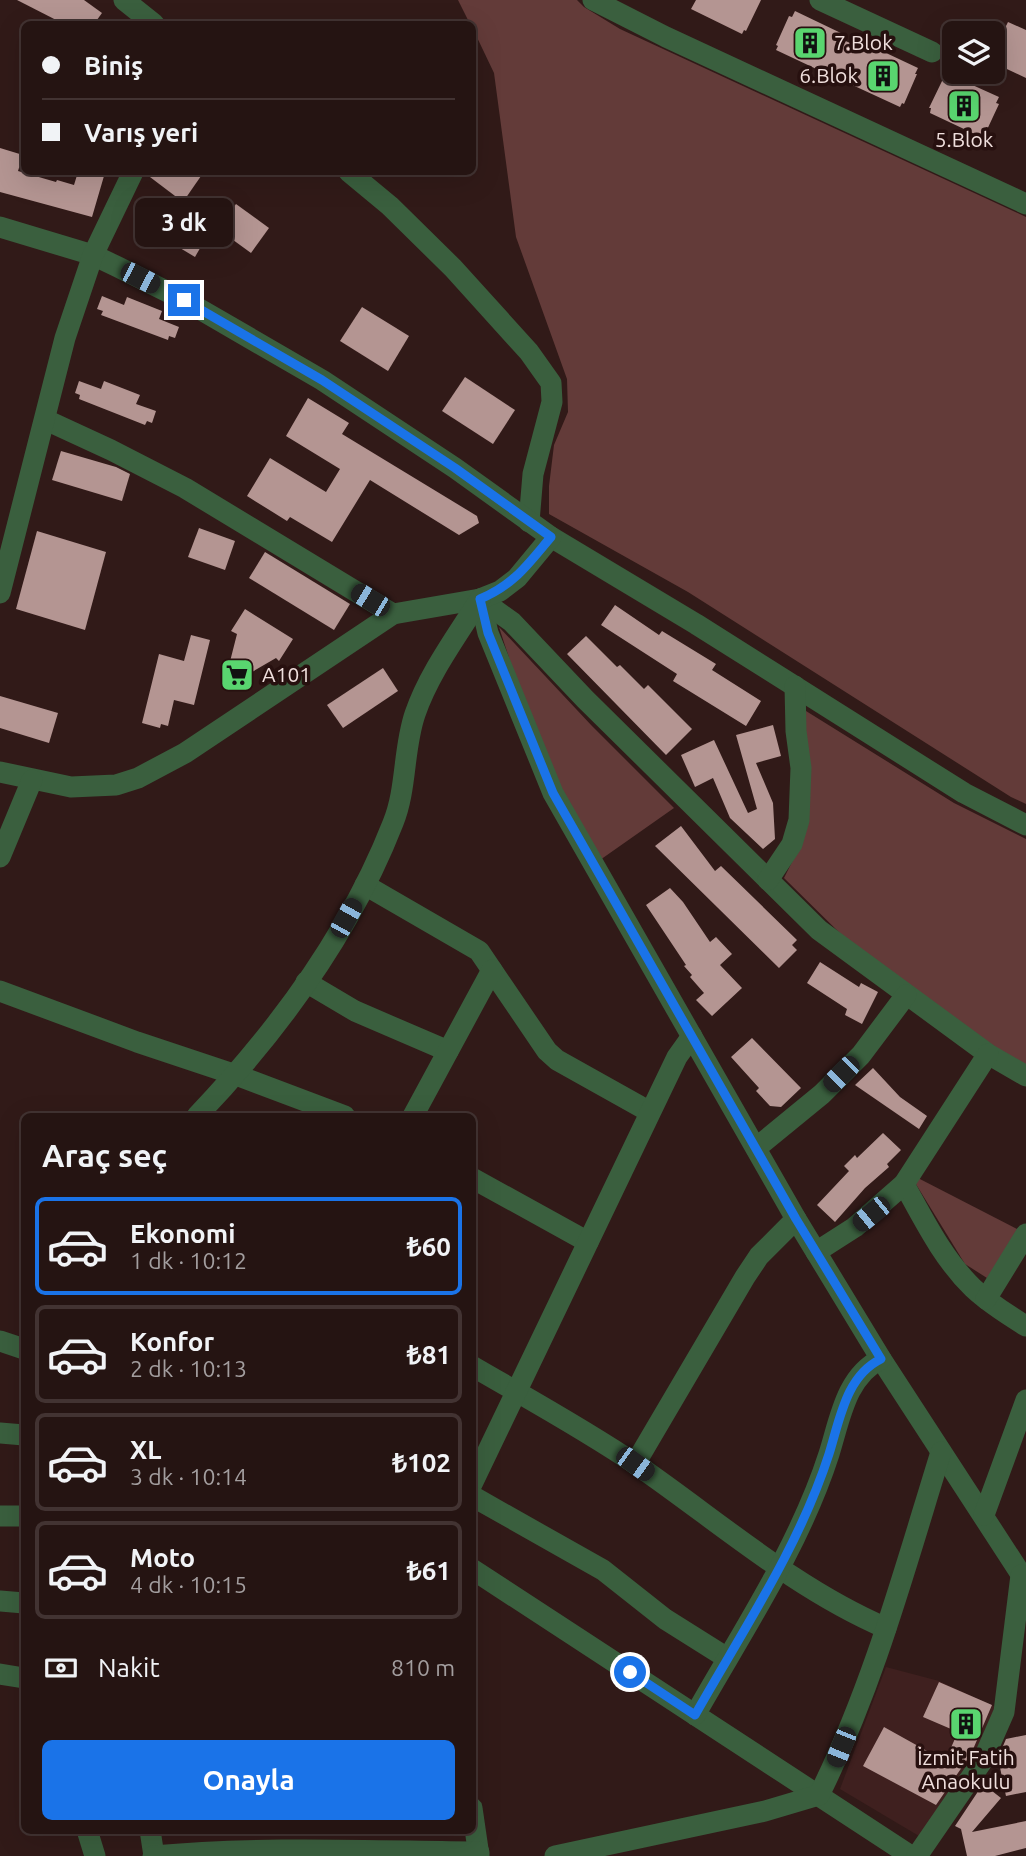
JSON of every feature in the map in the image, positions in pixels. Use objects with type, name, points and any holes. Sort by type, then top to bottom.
[{"type":"street","points":[[124,0],[150,21]]},
{"type":"street","points":[[593,0],[666,37],[1026,204]]},
{"type":"street","points":[[824,1],[932,52]]},
{"type":"street","points":[[0,593],[4,565],[46,420],[65,338],[93,254],[132,175]]},
{"type":"street","points":[[353,175],[390,206],[453,268],[529,352],[551,383],[552,402],[533,474],[529,522]]},
{"type":"street","points":[[0,227],[93,254],[184,300],[322,380],[455,468],[551,537],[964,793],[1026,825]]},
{"type":"street","points":[[46,420],[186,488],[393,614]]},
{"type":"street","points":[[0,772],[71,787],[116,785],[138,778],[185,753],[393,614],[480,599],[500,591],[517,578],[551,537]]},
{"type":"street","points":[[480,599],[512,622],[585,699],[820,930],[988,1054],[1026,1076]]},
{"type":"street","points":[[200,1113],[236,1075],[306,982],[365,885],[395,819],[414,716],[429,681],[480,599]]},
{"type":"street","points":[[480,599],[488,633],[553,793],[796,1219],[881,1359],[1024,1579],[1004,1712],[983,1760],[917,1856]]},
{"type":"street","points":[[768,880],[792,844],[799,820],[801,768],[796,731],[795,686]]},
{"type":"street","points":[[0,857],[32,780]]},
{"type":"street","points":[[365,885],[479,951],[547,1051],[557,1060],[650,1112]]},
{"type":"street","points":[[415,1113],[492,970]]},
{"type":"street","points":[[306,982],[355,1011],[448,1051]]},
{"type":"street","points":[[0,991],[337,1113]]},
{"type":"street","points":[[756,1148],[822,1094],[861,1055],[906,995]]},
{"type":"street","points":[[476,1475],[677,1057],[692,1037]]},
{"type":"street","points":[[816,1252],[855,1227],[904,1184],[988,1054]]},
{"type":"street","points":[[476,1180],[588,1242]]},
{"type":"street","points":[[904,1184],[951,1263],[986,1299],[1026,1326]]},
{"type":"street","points":[[635,1464],[745,1277],[759,1256],[796,1219]]},
{"type":"street","points":[[986,1299],[1026,1234]]},
{"type":"street","points":[[1,1341],[21,1332]]},
{"type":"street","points":[[1,1341],[21,1348]]},
{"type":"street","points":[[695,1715],[779,1567],[818,1486],[855,1381],[870,1364],[881,1359]]},
{"type":"street","points":[[476,1368],[635,1464],[779,1567],[856,1615],[886,1628]]},
{"type":"street","points":[[984,1515],[1026,1400]]},
{"type":"street","points":[[0,1433],[21,1435]]},
{"type":"street","points":[[819,1796],[886,1628],[941,1452]]},
{"type":"street","points":[[476,1498],[603,1570],[665,1619],[727,1658]]},
{"type":"street","points":[[0,1516],[21,1516]]},
{"type":"street","points":[[476,1572],[911,1856]]},
{"type":"street","points":[[0,1601],[21,1603]]},
{"type":"street","points":[[0,1674],[21,1678]]},
{"type":"street","points":[[555,1856],[751,1814],[819,1796]]},
{"type":"street","points":[[88,1834],[95,1856]]},
{"type":"street","points":[[150,1834],[153,1856],[322,1841],[479,1854],[476,1834]]},
{"type":"shaded area","points":[[458,0],[577,0],[620,29],[1026,217],[1026,804],[688,592],[549,514],[554,445],[568,412],[567,379],[516,237],[494,73],[476,35],[476,21],[468,21]]},
{"type":"shaded area","points":[[499,627],[674,808],[600,860],[542,747]]},
{"type":"shaded area","points":[[806,711],[954,803],[1026,839],[1026,1066],[1009,1057],[851,944],[784,878],[798,850]]},
{"type":"shaded area","points":[[916,1177],[1021,1231],[987,1278],[965,1264],[914,1181]]},
{"type":"shaded area","points":[[886,1667],[939,1681],[998,1708],[973,1765],[919,1836],[840,1789]]},
{"type":"building","points":[[17,0],[84,0],[102,13],[96,21],[58,21]]},
{"type":"building","points":[[696,0],[761,0],[742,34],[691,9]]},
{"type":"building","points":[[795,11],[845,35],[843,40],[865,49],[867,44],[918,68],[904,104],[900,107],[848,83],[850,81],[829,70],[827,74],[776,50],[789,16],[792,17]]},
{"type":"building","points":[[1008,22],[1026,30],[1026,78],[1005,68],[1005,28]]},
{"type":"building","name":"5.Blok","points":[[942,81],[942,84],[970,84],[999,97],[996,103],[999,104],[981,137],[930,113],[929,108]]},
{"type":"building","points":[[0,148],[21,154],[18,171],[21,175],[74,185],[77,175],[104,176],[92,217],[0,192]]},
{"type":"building","points":[[147,175],[201,176],[183,202]]},
{"type":"building","points":[[236,204],[269,228],[251,253],[218,229]]},
{"type":"building","points":[[176,209],[211,229],[195,257],[160,236]]},
{"type":"building","points":[[102,296],[124,305],[127,297],[162,311],[159,319],[179,327],[175,338],[169,336],[168,340],[101,315],[103,311],[97,309]]},
{"type":"building","points":[[362,307],[409,336],[388,371],[340,341]]},
{"type":"building","points":[[465,377],[515,410],[493,444],[442,411]]},
{"type":"building","points":[[79,381],[101,389],[104,381],[140,395],[136,404],[156,411],[152,423],[147,421],[145,425],[79,399],[80,395],[75,393]]},
{"type":"building","points":[[308,398],[349,423],[342,434],[477,516],[479,523],[459,535],[370,480],[332,542],[290,517],[287,521],[247,496],[270,458],[326,492],[340,469],[286,436]]},
{"type":"building","points":[[61,451],[116,467],[130,474],[122,501],[52,480]]},
{"type":"building","points":[[199,528],[235,541],[225,570],[188,557]]},
{"type":"building","points":[[37,531],[106,552],[85,630],[16,609]]},
{"type":"building","points":[[265,552],[350,604],[334,630],[249,578]]},
{"type":"building","points":[[615,605],[659,635],[662,631],[716,664],[712,670],[761,701],[746,726],[673,681],[677,674],[601,625]]},
{"type":"building","points":[[245,609],[293,639],[279,661],[276,658],[223,689],[237,634],[231,631]]},
{"type":"building","points":[[191,635],[210,640],[194,705],[174,700],[168,726],[161,724],[160,728],[142,723],[159,654],[184,661]]},
{"type":"building","points":[[586,636],[644,689],[648,685],[692,729],[666,755],[567,654]]},
{"type":"building","points":[[383,668],[398,691],[343,728],[327,705]]},
{"type":"building","points":[[0,696],[58,713],[49,743],[0,728]]},
{"type":"building","points":[[773,725],[781,756],[756,763],[773,803],[775,839],[763,849],[730,818],[713,778],[695,787],[681,755],[714,740],[748,813],[757,809],[736,735]]},
{"type":"building","points":[[681,826],[715,871],[721,866],[797,940],[792,945],[797,950],[779,968],[655,846]]},
{"type":"building","points":[[670,888],[683,902],[710,942],[716,937],[732,954],[720,965],[742,988],[712,1016],[696,1000],[704,993],[690,977],[692,975],[684,966],[686,965],[646,905]]},
{"type":"building","points":[[820,962],[859,987],[861,983],[878,992],[862,1024],[845,1015],[847,1009],[807,983]]},
{"type":"building","points":[[752,1038],[801,1088],[781,1107],[770,1106],[756,1091],[759,1088],[731,1057]]},
{"type":"building","points":[[873,1068],[900,1097],[927,1116],[919,1129],[855,1085]]},
{"type":"building","points":[[883,1133],[901,1150],[887,1164],[889,1167],[865,1188],[835,1222],[817,1205],[849,1171],[844,1166],[855,1155],[857,1158]]},
{"type":"building","points":[[939,1682],[992,1705],[971,1754],[936,1805],[863,1766],[884,1727],[945,1761],[958,1732],[923,1717]]},
{"type":"building","points":[[1026,1735],[1026,1792],[1006,1796],[998,1758],[1006,1739]]},
{"type":"building","points":[[983,1784],[1001,1798],[972,1832],[1026,1821],[1026,1848],[995,1856],[967,1856],[961,1829],[955,1826]]},
{"type":"place","name":"7.Blok","points":[[810,43]]},
{"type":"place","name":"6.Blok","points":[[883,76]]},
{"type":"place","name":"5.Blok","points":[[964,106]]},
{"type":"place","name":"A101","points":[[237,675]]},
{"type":"place","name":"İzmit Fatih Anaokulu","points":[[966,1724]]},
{"type":"route","points":[[184,300],[322,380],[455,468],[551,537],[517,578],[500,591],[480,599],[488,633],[503,672],[553,793],[796,1219],[881,1359],[870,1364],[855,1381],[818,1486],[800,1525],[695,1715],[630,1672]]}]
